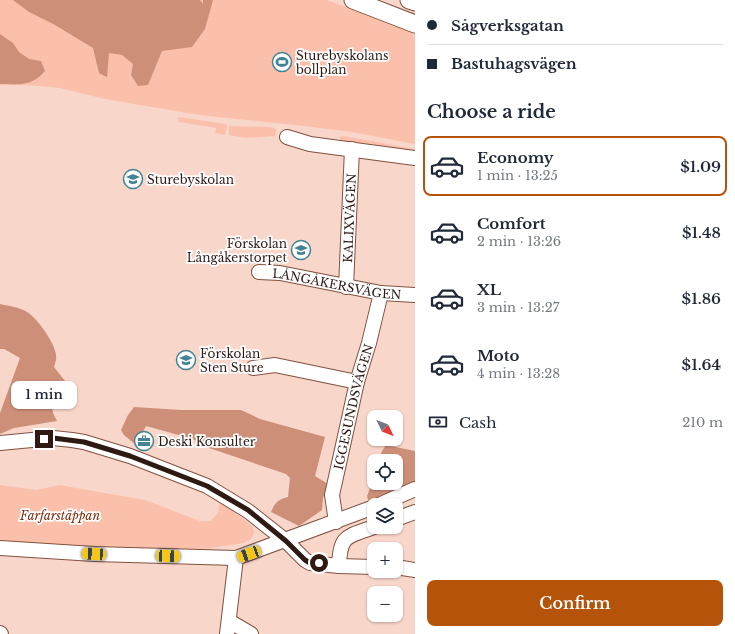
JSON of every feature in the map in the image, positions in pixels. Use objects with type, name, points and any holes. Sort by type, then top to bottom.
[{"type":"main road","points":[[353,0],[415,24]]},
{"type":"main road","points":[[409,0],[415,2]]},
{"type":"street","points":[[287,137],[310,144],[415,158]]},
{"type":"street","name":"KALIXVÄGEN","points":[[346,287],[352,149]]},
{"type":"street","name":"LÅNGÅKERSVÄGEN","points":[[259,272],[280,273],[381,293],[415,295]]},
{"type":"street","name":"IGGESUNDSVÄGEN","points":[[336,522],[332,495],[357,382],[369,343],[381,293]]},
{"type":"street","points":[[254,368],[274,365],[357,382]]},
{"type":"street","points":[[0,443],[53,438],[84,442],[130,456],[207,486],[248,510],[310,563],[339,566],[367,566]]},
{"type":"street","points":[[396,498],[415,490]]},
{"type":"street","points":[[0,548],[94,554],[236,558],[286,541],[367,510]]},
{"type":"street","points":[[403,516],[415,512]]},
{"type":"street","points":[[339,566],[340,550],[343,541],[350,536],[367,530]]},
{"type":"street","points":[[236,558],[228,628],[251,634]]},
{"type":"street","points":[[403,568],[415,570]]},
{"type":"green space","points":[[0,0],[327,0],[415,32],[415,144],[352,132],[199,115],[105,99],[60,88],[26,85],[0,85]]},
{"type":"green space","points":[[178,117],[226,124],[225,135],[215,133],[216,128],[179,122]]},
{"type":"green space","points":[[229,126],[270,127],[276,129],[275,136],[245,138],[229,135]]},
{"type":"green space","points":[[343,136],[415,149],[415,154],[340,141],[340,137]]},
{"type":"green space","name":"Farfarstäppan","points":[[0,485],[37,490],[59,485],[145,500],[200,521],[211,521],[218,513],[220,501],[253,527],[254,533],[251,539],[244,543],[197,550],[153,550],[0,542]]},
{"type":"shaded area","points":[[13,0],[200,0],[203,4],[203,0],[213,0],[205,29],[192,47],[162,51],[148,85],[138,86],[131,75],[133,64],[122,55],[109,53],[107,77],[99,73],[93,48],[55,25],[29,12]]},
{"type":"shaded area","points":[[0,34],[13,43],[19,52],[29,59],[41,61],[45,71],[35,80],[25,84],[0,84]]},
{"type":"shaded area","points":[[0,304],[21,309],[31,315],[45,331],[55,350],[56,361],[54,367],[69,386],[52,407],[57,421],[14,428],[0,434],[0,413],[20,358],[4,349],[0,349]]},
{"type":"shaded area","points":[[134,407],[181,410],[241,410],[260,419],[325,437],[315,476],[328,484],[323,498],[322,510],[299,526],[271,512],[278,502],[288,497],[290,478],[286,474],[209,448],[193,439],[146,426],[136,445],[124,435],[121,430],[128,415]]},
{"type":"shaded area","points":[[385,446],[391,446],[415,451],[415,482],[403,487],[403,454],[381,454]]},
{"type":"shaded area","points":[[369,490],[397,490],[380,498],[368,498]]},
{"type":"place","name":"Sturebyskolans bollplan","points":[[282,62]]},
{"type":"place","name":"Sturebyskolan","points":[[133,179]]},
{"type":"place","name":"Förskolan Långåkerstorpet","points":[[301,250]]},
{"type":"place","name":"Förskolan Sten Sture","points":[[186,360]]},
{"type":"place","name":"Deski Konsulter","points":[[144,441]]},
{"type":"route","points":[[44,439],[53,438],[84,442],[130,456],[207,486],[248,510],[286,541],[305,560],[310,563],[319,563]]}]
